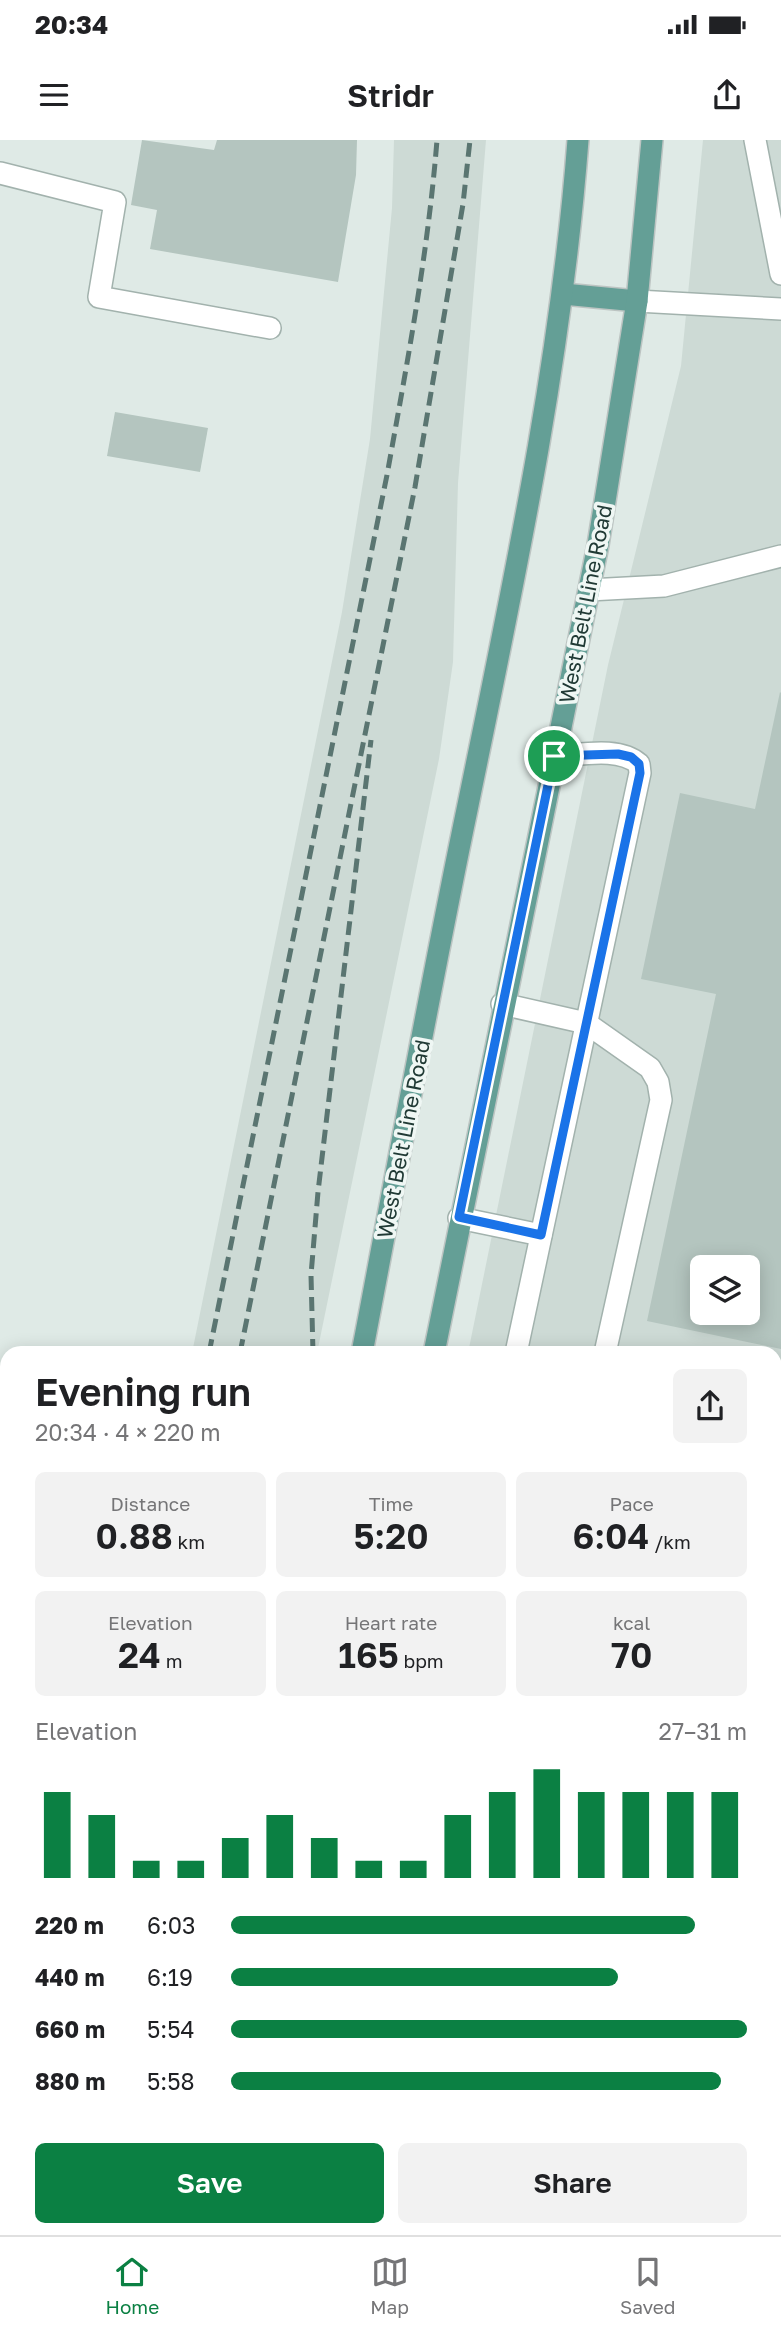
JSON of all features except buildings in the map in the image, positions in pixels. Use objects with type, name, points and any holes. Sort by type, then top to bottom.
[{"type":"main road","name":"West Belt Line Road","points":[[363,1346],[468,806],[516,579],[563,293],[578,140]]},
{"type":"main road","name":"West Belt Line Road","points":[[435,1346],[459,1217],[589,590],[613,460],[637,301],[652,140]]},
{"type":"main road","points":[[563,293],[637,301]]},
{"type":"street","points":[[755,140],[781,274]]},
{"type":"street","points":[[0,173],[115,202],[99,297],[270,328]]},
{"type":"street","points":[[637,301],[781,309]]},
{"type":"street","points":[[589,590],[664,586],[781,556]]},
{"type":"street","points":[[517,1346],[640,773],[639,764],[631,757],[618,754],[554,756]]},
{"type":"street","points":[[502,1004],[586,1023],[650,1068],[658,1082],[661,1100],[607,1346]]},
{"type":"street","points":[[459,1217],[541,1235]]},
{"type":"shaded area","points":[[394,140],[486,140],[458,483],[453,662],[439,759],[318,1346],[193,1346],[342,612],[370,439],[392,208]]},
{"type":"shaded area","points":[[703,140],[781,140],[781,1346],[469,1346],[608,665],[681,366]]},
{"type":"railway","points":[[210,1346],[387,475],[422,266],[437,140]]},
{"type":"railway","points":[[241,1346],[415,487],[463,204],[470,140]]},
{"type":"railway","points":[[313,1346],[311,1275],[318,1192],[371,740]]},
{"type":"route","points":[[618,754],[631,757],[639,764],[640,773],[541,1235],[459,1217],[554,756],[618,754]]}]
